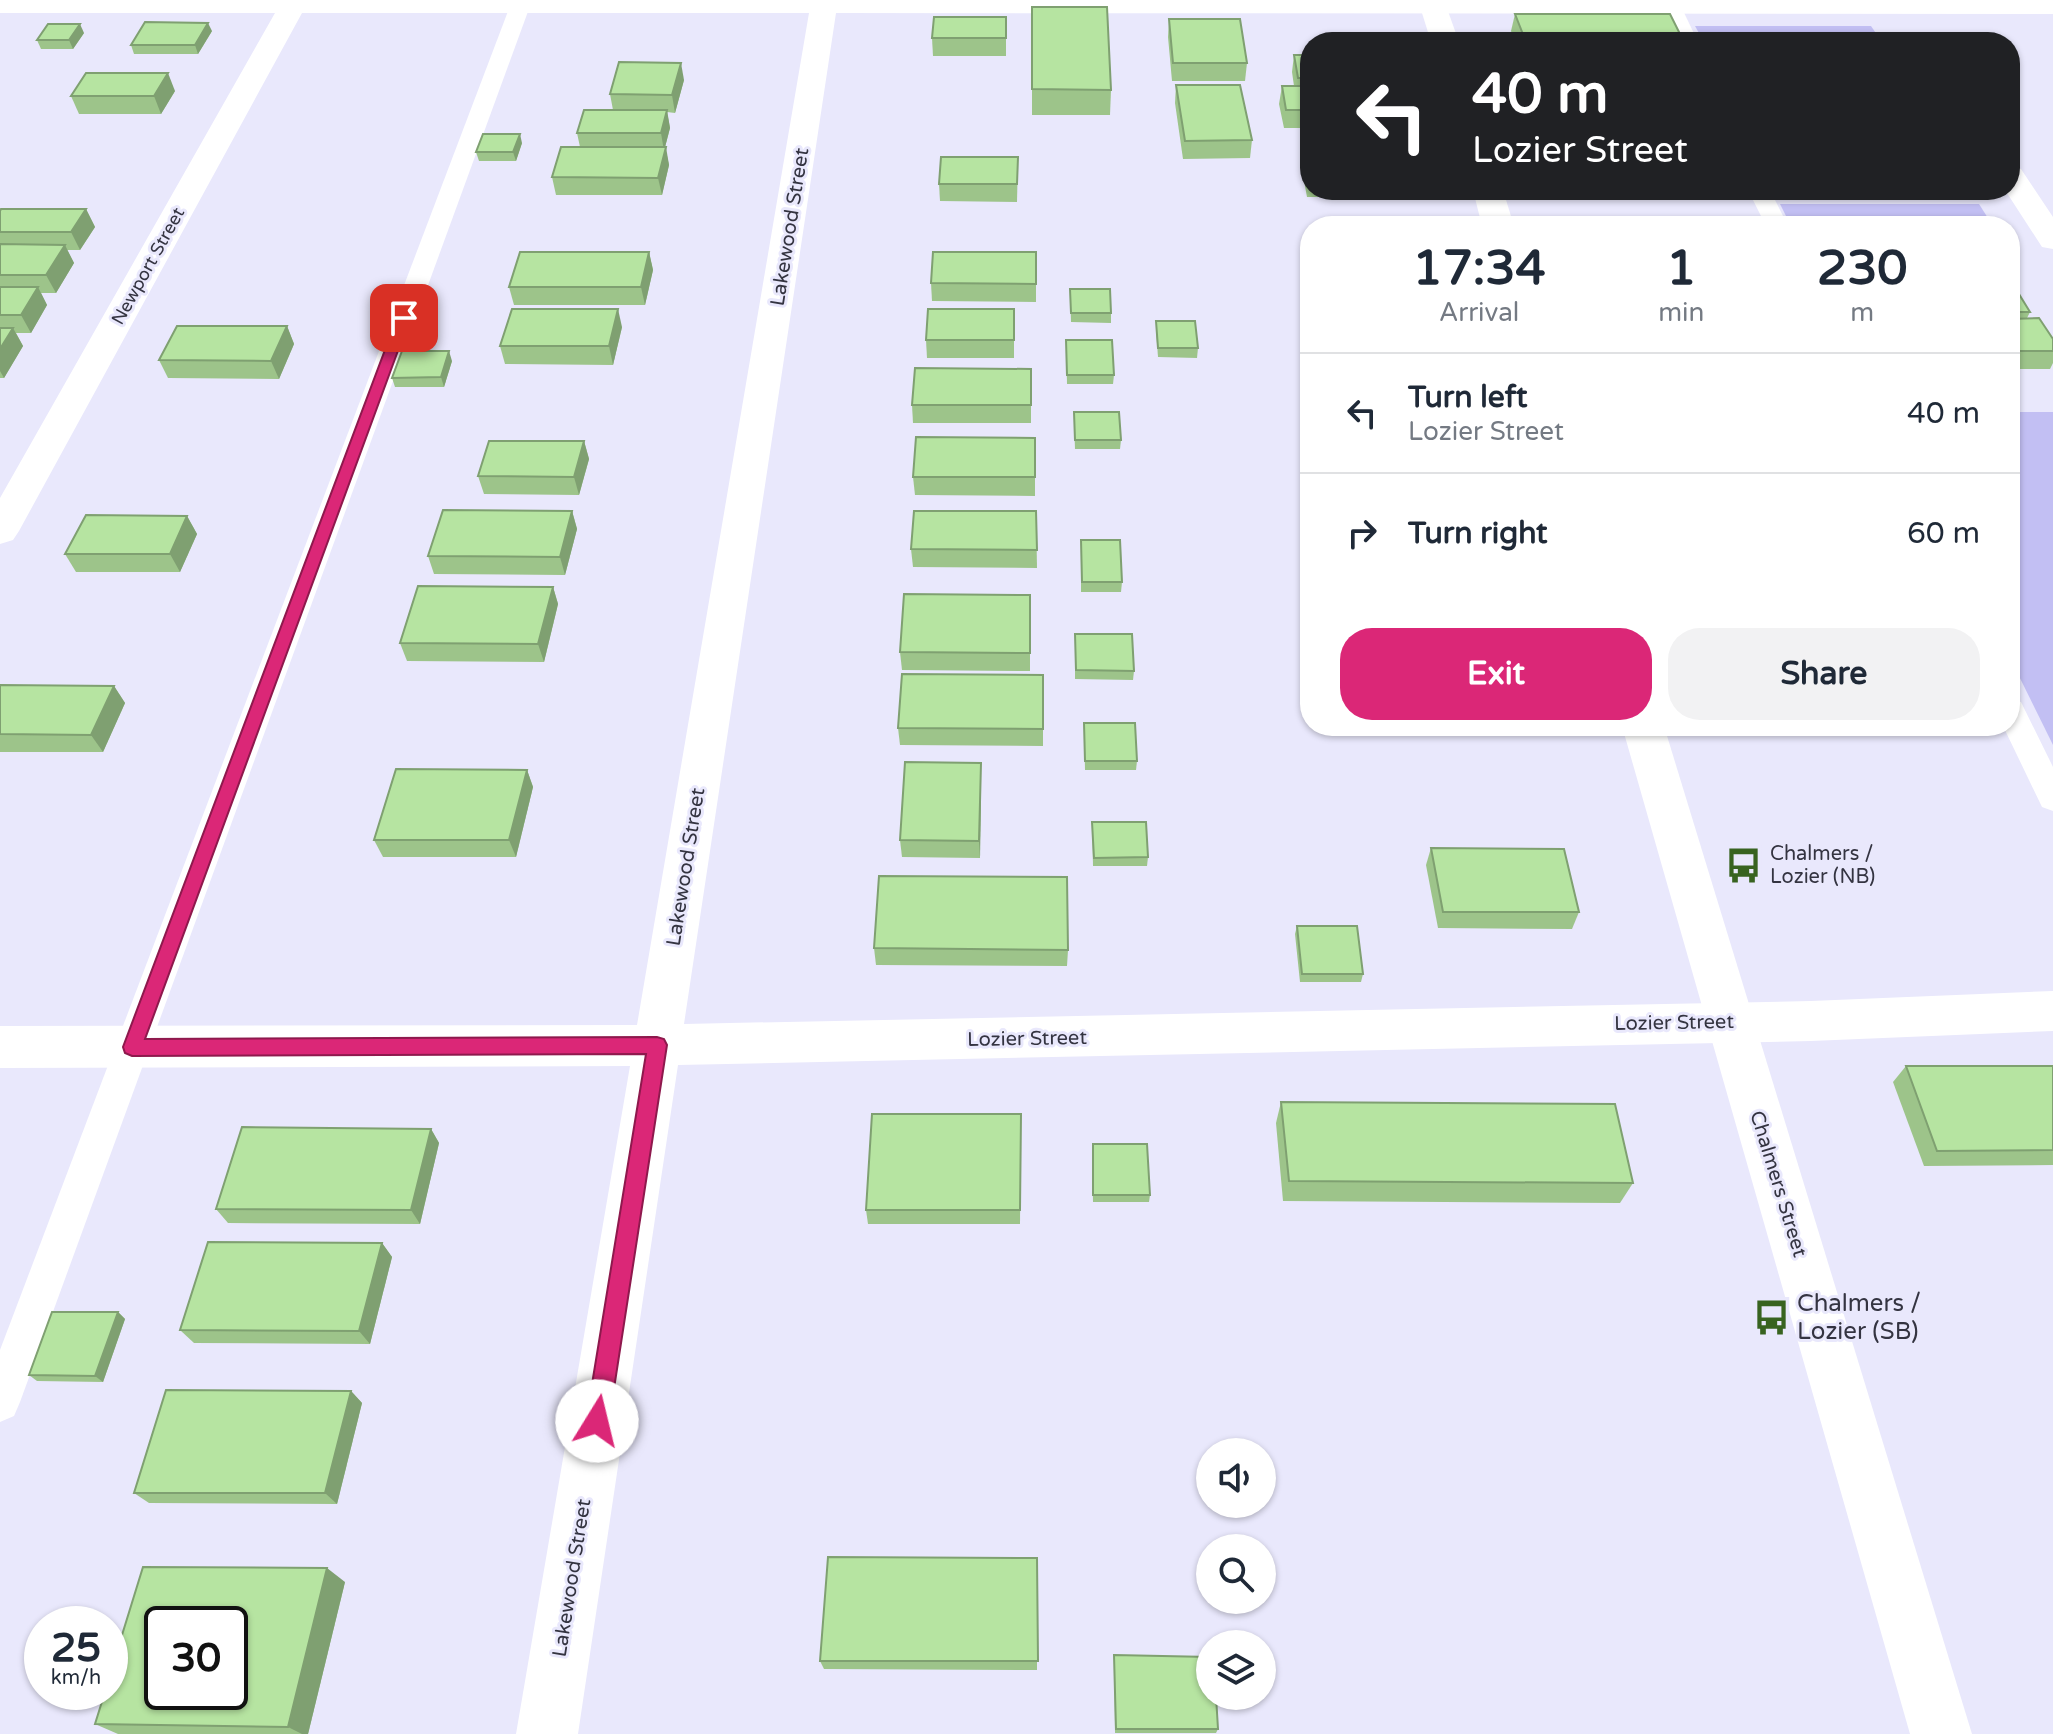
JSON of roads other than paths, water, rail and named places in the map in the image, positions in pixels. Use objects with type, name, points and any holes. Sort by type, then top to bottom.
[{"type":"street","points":[[1432,2],[1442,32]]},
{"type":"street","points":[[0,5],[1669,2],[2053,6]]},
{"type":"street","name":"Newport Street","points":[[0,531],[294,3]]},
{"type":"street","name":"Lakewood Street","points":[[547,1734],[825,3]]},
{"type":"street","points":[[1896,3],[1915,32]]},
{"type":"street","points":[[2020,190],[2053,240]]},
{"type":"street","name":"Chalmers Street","points":[[1646,736],[1941,1734]]},
{"type":"street","name":"Lozier Street","points":[[0,1047],[657,1045],[1729,1022],[2053,1011]]},
{"type":"lane","points":[[1669,2],[1683,32]]},
{"type":"lane","points":[[0,1402],[520,6]]},
{"type":"lane","points":[[2020,731],[2053,799]]},
{"type":"place","name":"Chalmers / Lozier (NB)","points":[[1744,866]]},
{"type":"place","name":"Chalmers / Lozier (SB)","points":[[1771,1317]]}]
